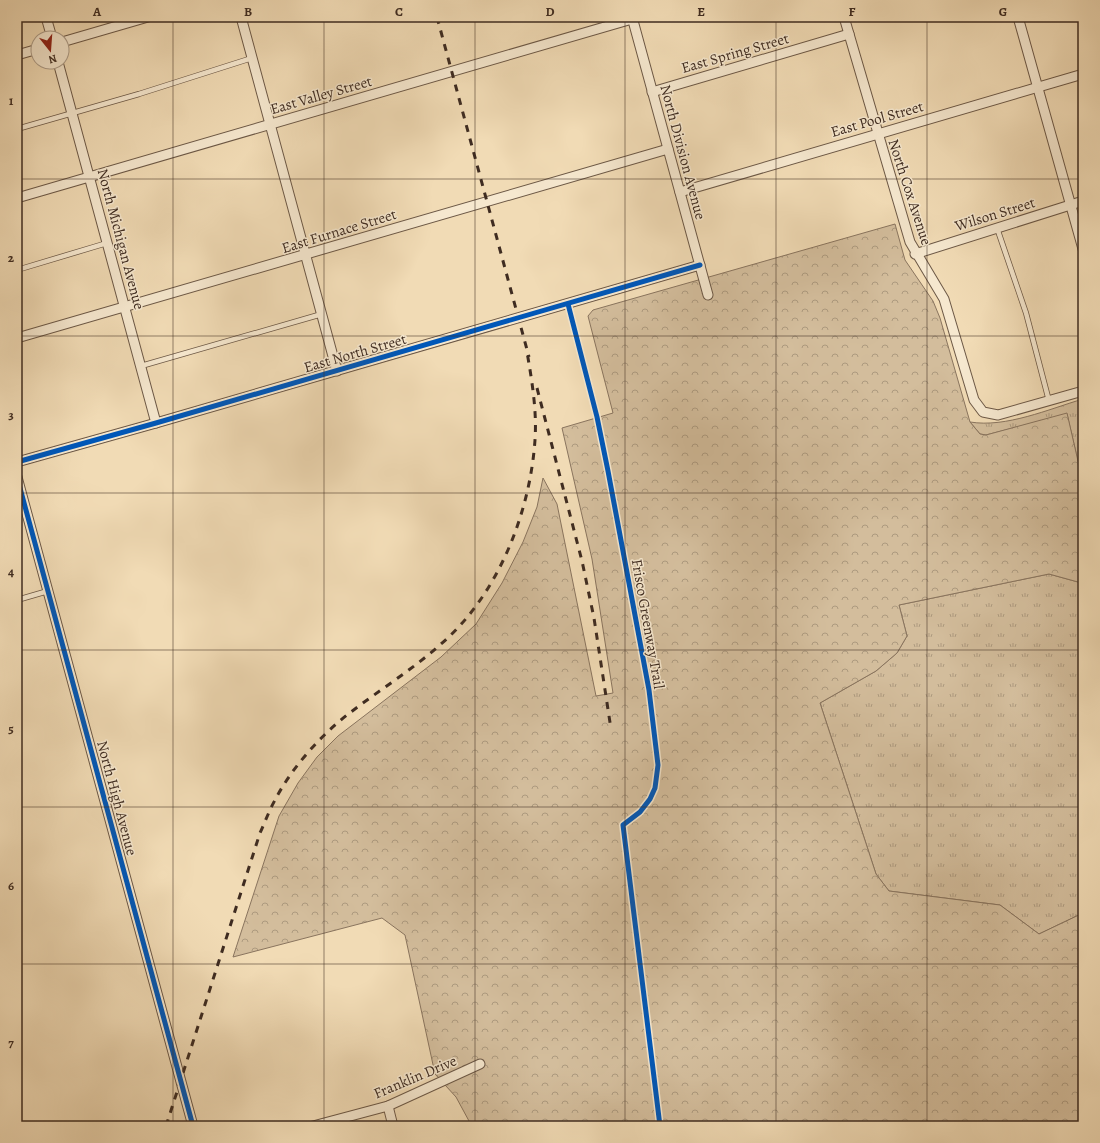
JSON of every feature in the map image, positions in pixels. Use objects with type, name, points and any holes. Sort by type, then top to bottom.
[{"type":"street","points":[[46,17],[50,30]]},
{"type":"street","points":[[70,40],[148,17]]},
{"type":"street","points":[[241,17],[337,371]]},
{"type":"street","name":"North Cox Avenue","points":[[844,17],[904,227],[915,254],[944,299],[974,400],[983,412],[998,415],[1049,401]]},
{"type":"street","points":[[1018,17],[1083,249]]},
{"type":"street","name":"North Division Avenue","points":[[632,18],[708,295]]},
{"type":"street","name":"East Valley Street","points":[[17,198],[632,18]]},
{"type":"street","name":"East Spring Street","points":[[652,92],[849,34]]},
{"type":"street","points":[[17,55],[30,51]]},
{"type":"street","name":"North Michigan Avenue","points":[[60,70],[156,423]]},
{"type":"street","name":"East Pool Street","points":[[680,192],[1083,74]]},
{"type":"street","name":"East Furnace Street","points":[[17,338],[306,256],[668,149]]},
{"type":"street","name":"Wilson Street","points":[[915,254],[1083,201]]},
{"type":"street","name":"East North Street","points":[[17,462],[337,371],[700,265]]},
{"type":"street","points":[[1049,401],[1083,391]]},
{"type":"street","name":"North High Avenue","points":[[17,477],[193,1126]]},
{"type":"street","name":"Franklin Drive","points":[[313,1126],[388,1106],[480,1064]]},
{"type":"street","points":[[388,1106],[393,1126]]},
{"type":"lane","points":[[17,129],[139,94],[252,58]]},
{"type":"lane","points":[[997,228],[1026,313],[1049,401]]},
{"type":"lane","points":[[17,270],[107,243]]},
{"type":"lane","points":[[568,304],[597,417]]},
{"type":"lane","points":[[141,366],[322,314]]},
{"type":"lane","points":[[17,600],[49,591]]},
{"type":"green space","points":[[895,224],[905,260],[933,301],[940,318],[970,422],[980,434],[986,435],[1067,413],[1083,483],[1083,586],[1078,582],[1049,574],[899,605],[907,636],[897,653],[876,671],[820,703],[876,874],[889,891],[1000,905],[1039,934],[1083,913],[1083,1126],[468,1126],[469,1121],[456,1097],[435,1074],[405,935],[382,918],[233,957],[279,816],[298,783],[317,757],[338,736],[441,657],[476,624],[502,583],[523,542],[537,507],[543,478],[557,504],[596,696],[613,693],[592,559],[562,428],[613,413],[588,316],[593,310]]},
{"type":"green space","points":[[1083,399],[1083,483],[1067,414],[986,435],[980,434],[970,422],[984,423],[1013,420]]},
{"type":"green space","points":[[1049,574],[1078,582],[1083,586],[1083,913],[1039,934],[1000,905],[889,891],[876,874],[820,703],[876,671],[897,653],[907,636],[899,605]]},
{"type":"railway","points":[[437,17],[529,357]]},
{"type":"railway","points":[[166,1126],[260,833],[282,788],[297,765],[326,733],[347,715],[430,654],[461,624],[479,602],[508,551],[526,496],[532,468],[535,440],[535,407],[527,352]]},
{"type":"railway","points":[[537,388],[582,561],[594,618],[611,729]]},
{"type":"cycle path","points":[[17,462],[700,265]]},
{"type":"cycle path","name":"Frisco Greenway Trail","points":[[568,304],[597,417],[608,471],[649,690],[658,765],[655,788],[650,799],[640,812],[623,825],[660,1126]]},
{"type":"cycle path","points":[[17,477],[193,1126]]}]
